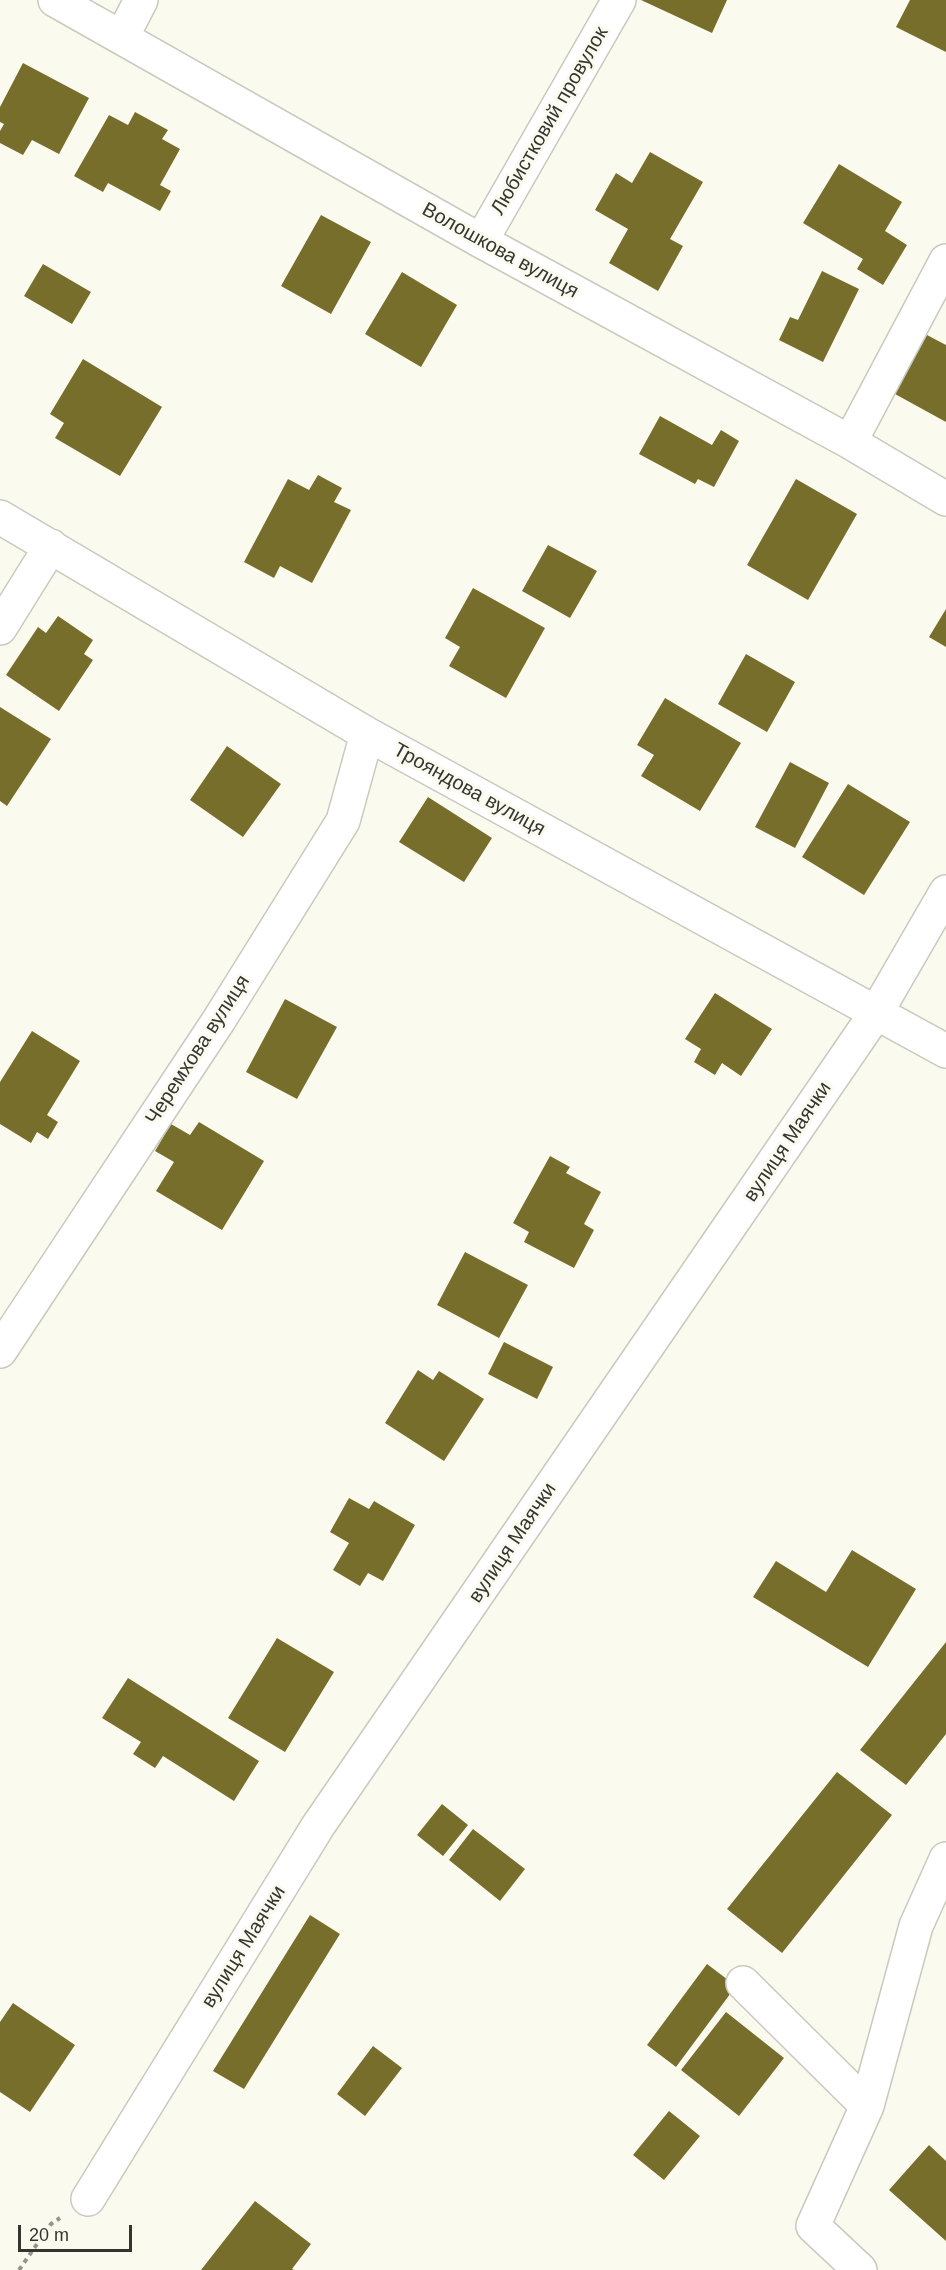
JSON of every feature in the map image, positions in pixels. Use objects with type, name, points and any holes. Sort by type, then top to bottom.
[{"type":"street","name":"Волошкова вулиця","points":[[55,0],[481,241],[850,442],[946,499]]},
{"type":"street","points":[[122,37],[141,0]]},
{"type":"street","name":"Любистковий провулок","points":[[481,241],[619,0]]},
{"type":"street","points":[[850,442],[946,261]]},
{"type":"street","name":"Трояндова вулиця","points":[[0,517],[367,735],[946,1051]]},
{"type":"street","points":[[0,628],[51,546]]},
{"type":"street","name":"Черемхова вулиця","points":[[0,1351],[219,1020],[343,821],[367,735]]},
{"type":"street","name":"вулиця Маячки","points":[[88,2199],[318,1826],[876,1013],[946,892]]},
{"type":"street","points":[[860,2270],[813,2226],[867,2106],[916,1926],[946,1859]]},
{"type":"street","points":[[743,1983],[867,2106]]},
{"type":"path","points":[[19,2270],[51,2224],[88,2199]]},
{"type":"building","points":[[641,0],[727,0],[712,33]]},
{"type":"building","points":[[910,0],[946,0],[946,52],[896,27]]},
{"type":"building","points":[[23,63],[89,98],[59,154],[32,140],[23,155],[0,143],[0,131],[4,124],[0,122],[0,107]]},
{"type":"building","points":[[135,112],[168,130],[162,139],[180,149],[160,185],[171,191],[160,211],[108,183],[103,192],[74,176],[109,115],[128,125]]},
{"type":"building","points":[[650,152],[703,182],[670,239],[683,246],[658,291],[609,263],[628,229],[595,210],[616,173],[632,183]]},
{"type":"building","points":[[839,164],[902,202],[885,231],[907,245],[883,285],[857,269],[863,259],[803,223]]},
{"type":"building","points":[[321,215],[371,242],[331,314],[281,286]]},
{"type":"building","points":[[43,264],[91,292],[72,324],[24,296]]},
{"type":"building","points":[[822,271],[859,289],[823,362],[779,340],[790,317],[798,320]]},
{"type":"building","points":[[402,272],[457,305],[421,367],[365,334]]},
{"type":"building","points":[[927,335],[946,345],[946,422],[895,394]]},
{"type":"building","points":[[83,359],[162,407],[120,476],[55,438],[64,423],[50,414]]},
{"type":"building","points":[[660,416],[712,445],[721,430],[739,441],[714,487],[698,479],[695,484],[639,454]]},
{"type":"building","points":[[318,475],[342,488],[334,502],[351,510],[312,583],[280,566],[274,578],[244,562],[288,479],[309,490]]},
{"type":"building","points":[[796,479],[857,514],[808,600],[747,565]]},
{"type":"building","points":[[548,545],[597,571],[570,618],[522,591]]},
{"type":"building","points":[[473,588],[545,628],[506,698],[449,666],[460,647],[445,638]]},
{"type":"building","points":[[946,609],[946,647],[929,637]]},
{"type":"building","points":[[58,616],[93,640],[84,654],[93,660],[59,711],[6,675],[38,627],[46,633]]},
{"type":"building","points":[[746,654],[795,682],[767,732],[718,704]]},
{"type":"building","points":[[665,698],[741,743],[700,811],[641,776],[654,755],[637,745]]},
{"type":"building","points":[[0,707],[51,739],[7,806],[0,801]]},
{"type":"building","points":[[227,746],[281,784],[243,837],[190,800]]},
{"type":"building","points":[[790,762],[829,783],[795,848],[755,827]]},
{"type":"building","points":[[848,784],[910,822],[864,895],[802,857]]},
{"type":"building","points":[[428,797],[492,838],[464,882],[399,842]]},
{"type":"building","points":[[715,993],[772,1029],[741,1076],[722,1063],[715,1075],[694,1062],[701,1049],[685,1039]]},
{"type":"building","points":[[285,999],[337,1027],[297,1099],[246,1072]]},
{"type":"building","points":[[32,1031],[80,1061],[47,1115],[58,1122],[48,1139],[37,1132],[31,1143],[0,1124],[0,1082]]},
{"type":"building","points":[[199,1122],[264,1161],[222,1230],[156,1191],[174,1162],[155,1151],[171,1124],[190,1135]]},
{"type":"building","points":[[550,1156],[570,1167],[566,1173],[601,1192],[584,1224],[594,1230],[574,1268],[524,1242],[529,1232],[513,1223]]},
{"type":"building","points":[[465,1252],[528,1285],[499,1338],[437,1305]]},
{"type":"building","points":[[504,1342],[553,1367],[537,1399],[488,1374]]},
{"type":"building","points":[[418,1370],[433,1380],[439,1371],[484,1399],[444,1461],[385,1423]]},
{"type":"building","points":[[349,1498],[369,1509],[374,1501],[415,1525],[383,1581],[368,1573],[360,1586],[333,1570],[349,1543],[330,1532]]},
{"type":"building","points":[[852,1550],[916,1589],[868,1667],[753,1597],[776,1561],[826,1592]]},
{"type":"building","points":[[277,1638],[334,1672],[285,1752],[228,1718]]},
{"type":"building","points":[[946,1642],[946,1734],[906,1785],[860,1750]]},
{"type":"building","points":[[128,1678],[259,1761],[234,1801],[163,1756],[155,1768],[133,1754],[141,1742],[102,1718]]},
{"type":"building","points":[[837,1772],[892,1815],[782,1953],[727,1909]]},
{"type":"building","points":[[442,1804],[468,1825],[443,1856],[417,1835]]},
{"type":"building","points":[[473,1829],[525,1869],[500,1901],[449,1860]]},
{"type":"building","points":[[310,1915],[340,1934],[244,2089],[213,2071]]},
{"type":"building","points":[[707,1964],[736,1986],[676,2067],[647,2045]]},
{"type":"building","points":[[13,2003],[75,2045],[30,2112],[0,2092],[0,2022]]},
{"type":"building","points":[[726,2012],[784,2058],[739,2116],[681,2070]]},
{"type":"building","points":[[373,2046],[402,2068],[365,2116],[337,2094]]},
{"type":"building","points":[[669,2111],[700,2136],[664,2180],[633,2155]]},
{"type":"building","points":[[929,2145],[946,2161],[946,2241],[889,2190]]},
{"type":"building","points":[[255,2201],[311,2244],[292,2269],[294,2270],[201,2270]]}]
